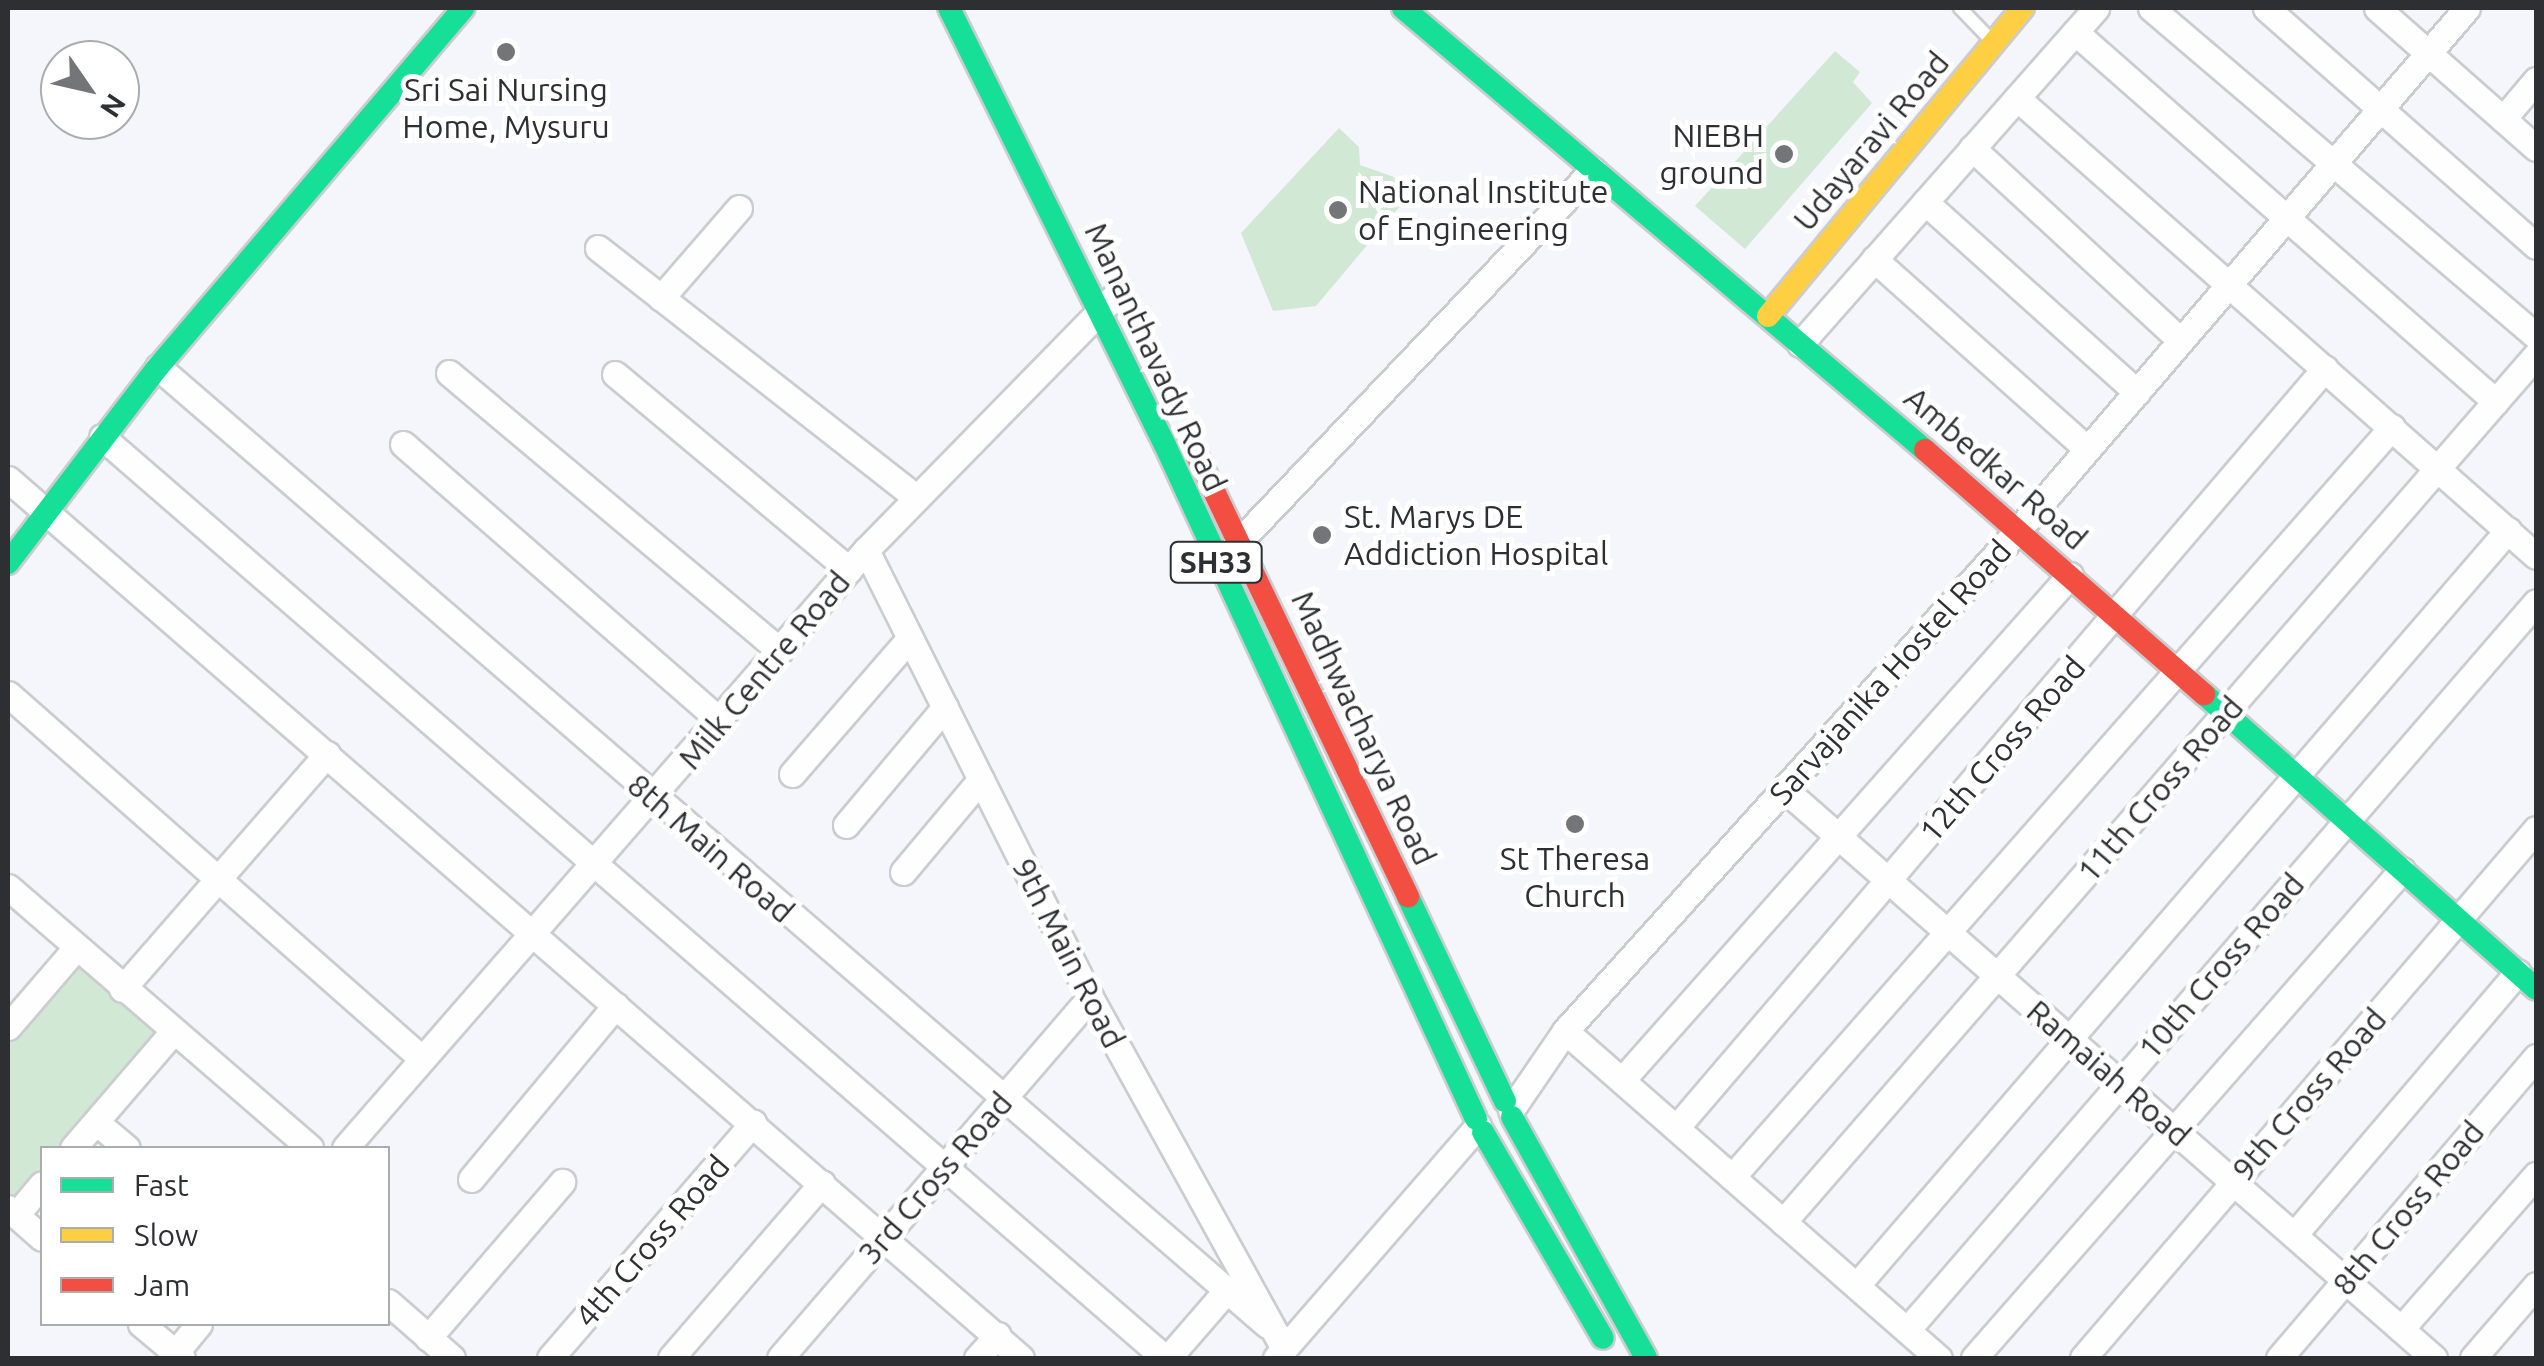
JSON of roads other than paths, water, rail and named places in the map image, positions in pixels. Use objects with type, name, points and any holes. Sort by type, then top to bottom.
[{"type":"main road","points":[[8,563],[43,509],[158,367],[463,8]]},
{"type":"main road","name":"Mananthavady Road","points":[[949,8],[1108,301],[1217,564],[1496,1164],[1616,1358]]},
{"type":"main road","name":"Madhwacharya Road","points":[[976,8],[1108,301],[1240,541],[1509,1109],[1646,1358]]},
{"type":"main road","name":"Ambedkar Road","points":[[1403,8],[2019,529],[2527,980]]},
{"type":"main road","name":"Udayaravi Road","points":[[1768,316],[2023,8]]},
{"type":"main road","points":[[1479,1125],[1484,1101],[1509,1109]]},
{"type":"street","points":[[1800,344],[2096,8]]},
{"type":"street","points":[[2151,8],[2536,336]]},
{"type":"street","points":[[2266,8],[2536,246]]},
{"type":"street","points":[[2377,8],[2536,148]]},
{"type":"street","name":"Sarvajanika Hostel Road","points":[[1509,1109],[1565,1030],[2019,529],[2467,8]]},
{"type":"street","points":[[2075,32],[2496,402]]},
{"type":"street","points":[[2503,119],[2536,80]]},
{"type":"street","points":[[2016,98],[2536,556]]},
{"type":"street","points":[[1972,148],[2181,340]]},
{"type":"street","points":[[1217,564],[1593,170]]},
{"type":"street","points":[[1925,202],[2137,392]]},
{"type":"street","points":[[661,298],[739,208]]},
{"type":"street","points":[[598,248],[915,498]]},
{"type":"street","points":[[1874,260],[2088,449]]},
{"type":"street","name":"Milk Centre Road","points":[[346,1146],[420,1057],[654,800],[857,560],[1108,301]]},
{"type":"street","name":"11th Cross Road","points":[[1783,1222],[2536,355]]},
{"type":"street","name":"8th Main Road","points":[[158,367],[654,800],[1267,1325]]},
{"type":"street","name":"12th Cross Road","points":[[1676,1128],[2325,368]]},
{"type":"street","points":[[450,372],[780,651]]},
{"type":"street","points":[[615,374],[857,560]]},
{"type":"street","points":[[1732,1177],[2175,668],[2392,428]]},
{"type":"street","points":[[102,437],[1166,1358],[1227,1290]]},
{"type":"street","points":[[403,444],[721,721]]},
{"type":"street","points":[[8,479],[1021,1358]]},
{"type":"street","points":[[1857,1286],[2068,1035],[2508,530]]},
{"type":"street","name":"9th Main Road","points":[[857,560],[910,638],[1090,996],[1280,1354]]},
{"type":"street","points":[[1622,1080],[1841,839],[2070,575]]},
{"type":"street","name":"10th Cross Road","points":[[1906,1330],[2536,602]]},
{"type":"street","points":[[792,774],[910,638]]},
{"type":"street","points":[[8,694],[420,1057]]},
{"type":"street","points":[[846,825],[944,706]]},
{"type":"street","points":[[122,989],[327,754]]},
{"type":"street","points":[[903,872],[981,779]]},
{"type":"street","name":"Ramaiah Road","points":[[1784,789],[2434,1358]]},
{"type":"street","name":"9th Cross Road","points":[[2082,1358],[2536,829]]},
{"type":"street","points":[[1974,1358],[2402,870]]},
{"type":"street","points":[[8,887],[172,1033],[308,1146]]},
{"type":"street","points":[[8,1027],[76,948]]},
{"type":"street","points":[[2294,1235],[2527,980]]},
{"type":"street","name":"3rd Cross Road","points":[[780,1358],[1090,996]]},
{"type":"street","points":[[471,1179],[616,1005]]},
{"type":"street","points":[[1565,1030],[1939,1358]]},
{"type":"street","points":[[75,1146],[172,1033]]},
{"type":"street","name":"8th Cross Road","points":[[2279,1358],[2536,1057]]},
{"type":"street","points":[[96,1122],[125,1146]]},
{"type":"street","name":"4th Cross Road","points":[[550,1358],[753,1124]]},
{"type":"street","points":[[1280,1354],[1479,1125]]},
{"type":"street","points":[[2401,1330],[2536,1175]]},
{"type":"street","points":[[428,1338],[562,1182]]},
{"type":"street","points":[[671,1358],[822,1183]]},
{"type":"street","points":[[40,1186],[12,1212],[40,1236]]},
{"type":"street","points":[[2473,1358],[2536,1285]]},
{"type":"street","points":[[390,1304],[452,1358]]},
{"type":"street","points":[[144,1326],[176,1357],[197,1326]]},
{"type":"street","points":[[977,1358],[998,1335]]},
{"type":"lane","points":[[1960,8],[1994,43]]},
{"type":"place","name":"Sri Sai Nursing Home, Mysuru","points":[[506,52]]},
{"type":"place","name":"NIEBH ground","points":[[1784,154]]},
{"type":"place","name":"National Institute of Engineering","points":[[1338,210]]},
{"type":"place","name":"St. Marys DE Addiction Hospital","points":[[1322,535]]},
{"type":"place","name":"St Theresa Church","points":[[1575,824]]}]
